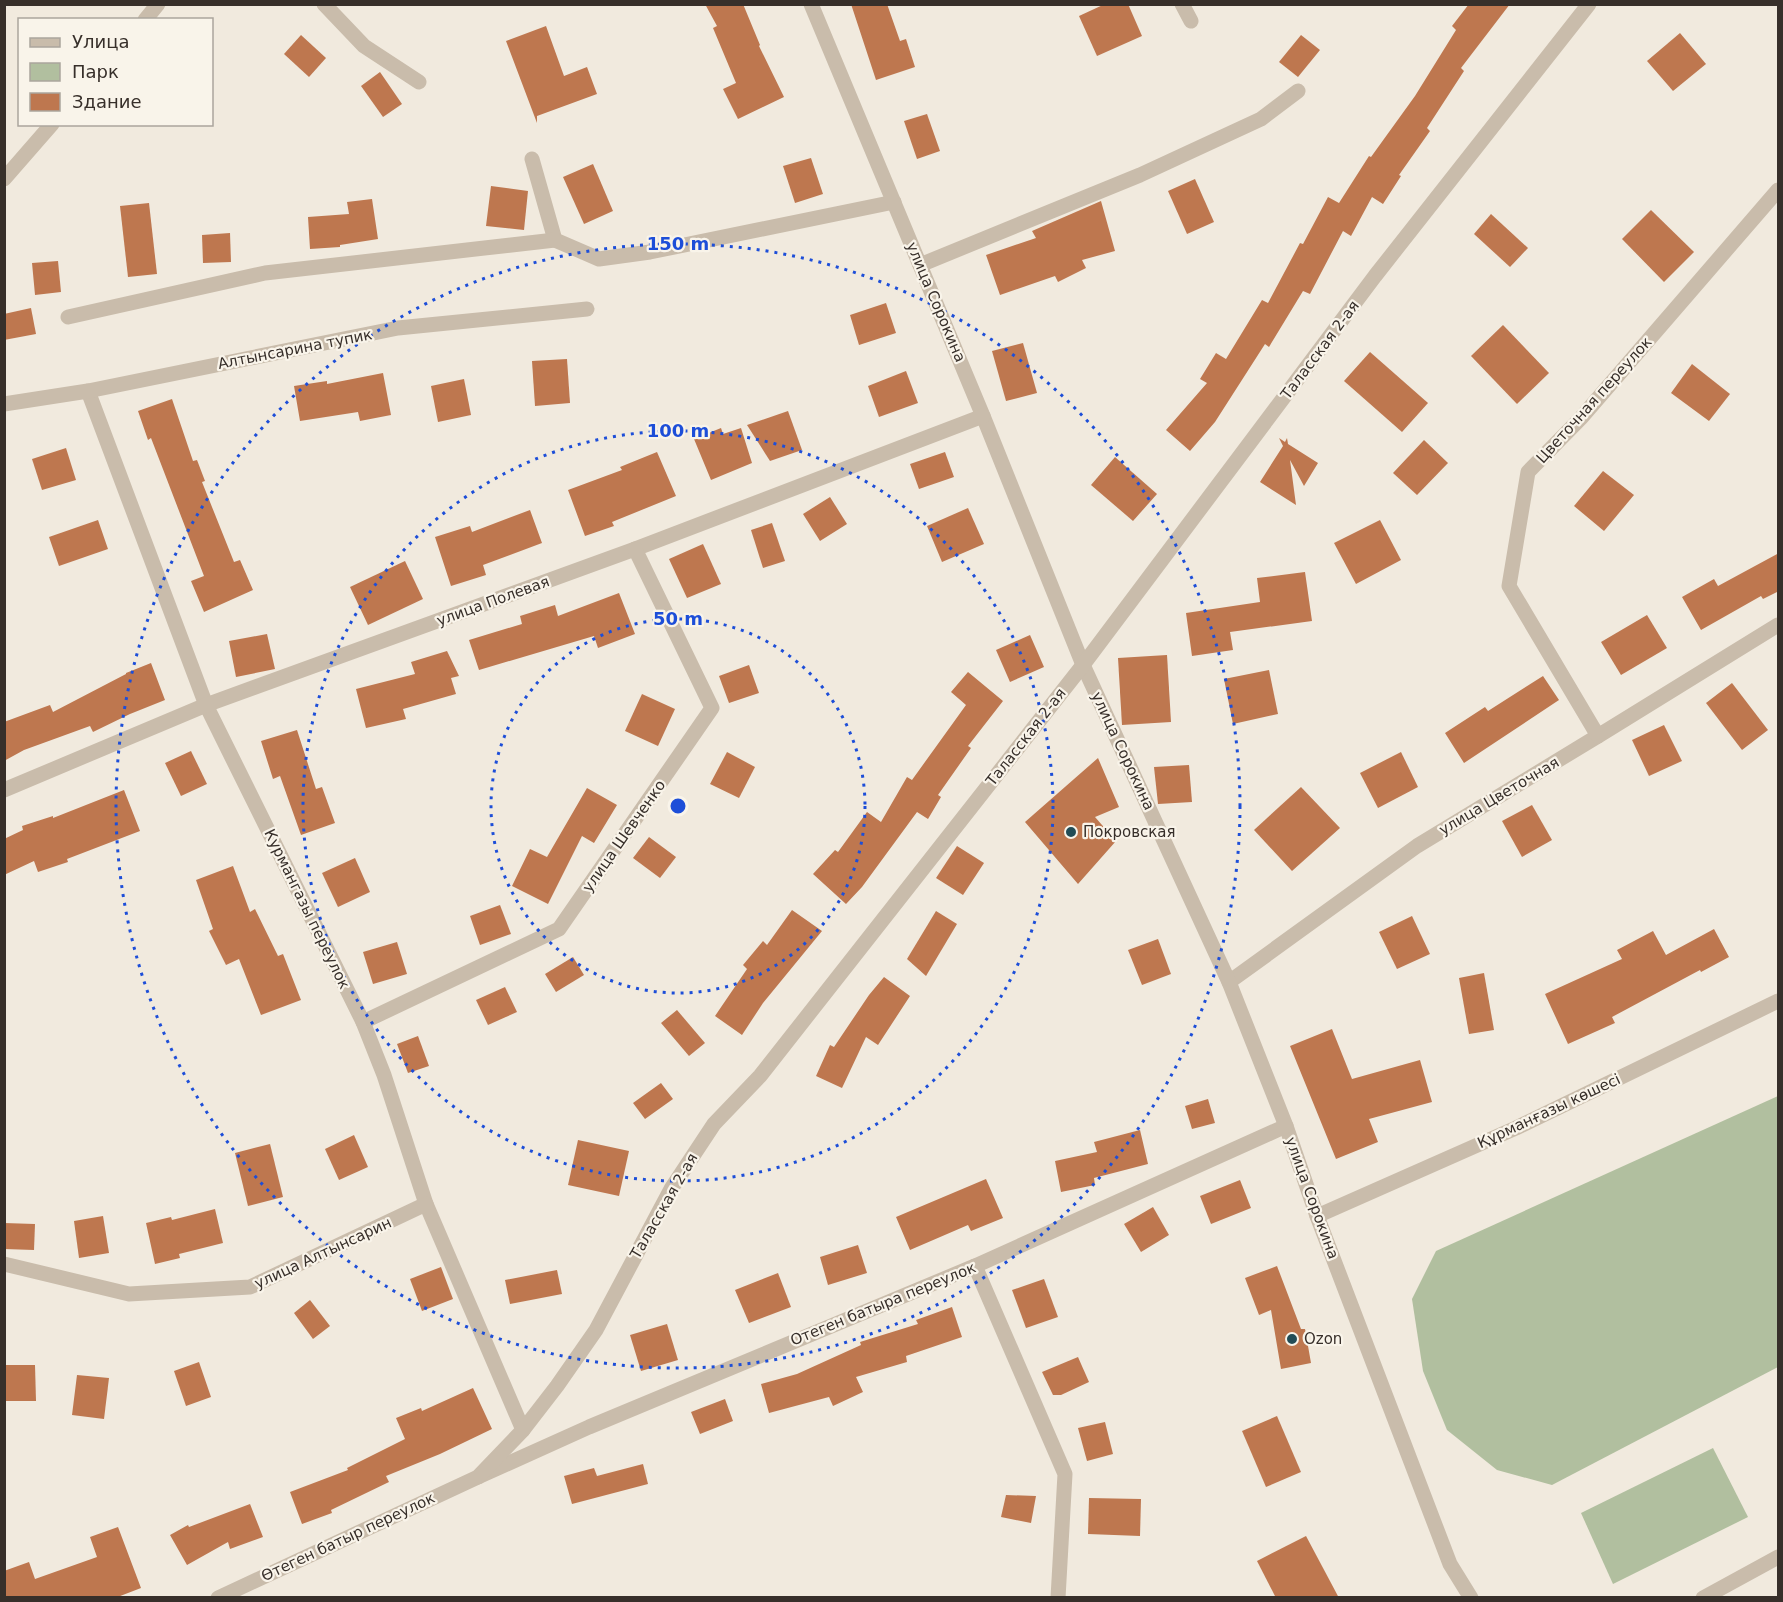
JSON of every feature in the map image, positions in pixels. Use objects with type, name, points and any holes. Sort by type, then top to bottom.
[{"type":"street","points":[[147,18],[158,4]]},
{"type":"street","points":[[324,4],[364,46],[419,82]]},
{"type":"street","name":"улица Сорокина","points":[[811,4],[983,416],[1083,665],[1229,982],[1286,1126],[1317,1216],[1450,1564],[1471,1598]]},
{"type":"street","points":[[1182,4],[1191,21]]},
{"type":"street","name":"Таласская 2-ая","points":[[478,1477],[523,1430],[596,1330],[671,1189],[714,1124],[760,1076],[1083,665],[1375,276],[1589,4]]},
{"type":"street","points":[[920,265],[1140,175],[1261,119],[1298,91]]},
{"type":"street","points":[[4,179],[50,126]]},
{"type":"street","points":[[532,159],[555,240]]},
{"type":"street","name":"Цветочная переулок","points":[[1598,736],[1509,586],[1528,472],[1581,418],[1779,190]]},
{"type":"street","points":[[68,317],[265,273],[555,240],[599,259],[650,252],[894,202]]},
{"type":"street","name":"Алтынсарина тупик","points":[[4,404],[88,391],[398,328],[587,309]]},
{"type":"street","name":"Курмангазы переулок","points":[[88,391],[206,705],[363,1022],[384,1076],[426,1204],[523,1430]]},
{"type":"street","name":"улица Полевая","points":[[4,790],[206,705],[635,549],[983,416]]},
{"type":"street","name":"улица Шевченко","points":[[363,1022],[560,929],[712,708],[635,549]]},
{"type":"street","name":"улица Цветочная","points":[[1229,982],[1417,846],[1779,625]]},
{"type":"street","name":"Құрманғазы көшесі","points":[[1317,1216],[1516,1128],[1779,1001]]},
{"type":"street","name":"Отеген батыра переулок","points":[[478,1477],[589,1426],[975,1266],[1286,1126]]},
{"type":"street","name":"улица Алтынсарин","points":[[4,1264],[129,1294],[250,1287],[426,1204]]},
{"type":"street","points":[[975,1266],[1065,1474],[1058,1598]]},
{"type":"street","name":"Өтеген батыр переулок","points":[[218,1598],[478,1477]]},
{"type":"street","points":[[1703,1598],[1779,1557]]},
{"type":"green space","points":[[1778,1096],[1778,1367],[1552,1485],[1497,1470],[1447,1430],[1423,1371],[1412,1299],[1436,1251]]},
{"type":"green space","points":[[1713,1448],[1748,1517],[1613,1584],[1581,1513]]},
{"type":"building","points":[[705,4],[743,4],[759,46],[784,97],[738,119],[723,89],[736,83],[713,28],[717,26]]},
{"type":"building","points":[[851,4],[887,4],[900,41],[906,39],[915,67],[876,80]]},
{"type":"building","points":[[1105,4],[1128,4],[1142,36],[1097,56],[1079,16]]},
{"type":"building","points":[[1469,4],[1510,4],[1461,68],[1464,71],[1427,128],[1430,131],[1399,175],[1401,176],[1383,204],[1372,197],[1351,236],[1343,231],[1310,294],[1303,291],[1269,347],[1265,344],[1215,422],[1190,451],[1166,430],[1207,383],[1200,379],[1216,353],[1226,359],[1262,300],[1268,303],[1328,197],[1339,203],[1369,156],[1371,157],[1415,96],[1456,30],[1452,26]]},
{"type":"building","points":[[546,26],[564,76],[587,67],[597,94],[537,116],[537,123],[506,41]]},
{"type":"building","points":[[1680,33],[1706,64],[1673,91],[1647,61]]},
{"type":"building","points":[[301,35],[326,58],[309,77],[284,54]]},
{"type":"building","points":[[1301,35],[1320,50],[1298,77],[1279,62]]},
{"type":"building","points":[[380,72],[402,104],[383,117],[361,86]]},
{"type":"building","points":[[927,114],[940,151],[917,159],[904,121]]},
{"type":"building","points":[[811,158],[823,194],[795,203],[783,166]]},
{"type":"building","points":[[593,164],[613,211],[584,224],[563,177]]},
{"type":"building","points":[[1195,179],[1214,222],[1187,234],[1168,191]]},
{"type":"building","points":[[491,186],[528,191],[524,230],[486,226]]},
{"type":"building","points":[[372,199],[378,239],[340,245],[340,247],[310,249],[308,217],[349,214],[347,202]]},
{"type":"building","points":[[1101,201],[1115,251],[1082,260],[1086,268],[1058,282],[1055,276],[1000,295],[986,255],[1036,238],[1032,231]]},
{"type":"building","points":[[149,203],[157,274],[128,277],[120,206]]},
{"type":"building","points":[[1651,210],[1694,252],[1664,282],[1622,239]]},
{"type":"building","points":[[1491,214],[1528,248],[1510,267],[1474,234]]},
{"type":"building","points":[[230,233],[231,262],[203,263],[202,235]]},
{"type":"building","points":[[58,261],[61,292],[35,295],[32,263]]},
{"type":"building","points":[[886,303],[896,333],[859,345],[850,315]]},
{"type":"building","points":[[31,308],[36,334],[4,340],[4,314]]},
{"type":"building","points":[[1503,325],[1549,373],[1517,404],[1471,356]]},
{"type":"building","points":[[1023,343],[1037,393],[1006,401],[992,351]]},
{"type":"building","points":[[1370,352],[1428,403],[1402,432],[1344,381]]},
{"type":"building","points":[[567,359],[570,403],[535,406],[532,361]]},
{"type":"building","points":[[1692,364],[1730,394],[1709,421],[1671,393]]},
{"type":"building","points":[[906,371],[918,403],[879,417],[868,386]]},
{"type":"building","points":[[383,373],[391,415],[360,421],[358,412],[300,421],[294,386],[327,381],[327,384]]},
{"type":"building","points":[[464,379],[471,415],[438,422],[431,386]]},
{"type":"building","points":[[172,399],[193,461],[197,460],[205,481],[202,482],[234,562],[240,560],[253,590],[204,612],[191,581],[204,576],[151,438],[148,440],[138,411]]},
{"type":"building","points":[[788,411],[802,450],[770,461],[747,425]]},
{"type":"building","points":[[721,428],[723,434],[741,428],[752,463],[711,480],[694,439]]},
{"type":"building","points":[[1279,438],[1285,442],[1287,438],[1288,444],[1318,463],[1304,486],[1290,460],[1296,505],[1260,482],[1283,446]]},
{"type":"building","points":[[1424,440],[1448,463],[1417,495],[1393,473]]},
{"type":"building","points":[[66,448],[76,480],[42,490],[32,459]]},
{"type":"building","points":[[657,452],[676,496],[612,522],[614,526],[585,536],[568,490],[622,470],[620,467]]},
{"type":"building","points":[[945,452],[954,477],[919,489],[910,464]]},
{"type":"building","points":[[1115,457],[1157,494],[1133,521],[1091,485]]},
{"type":"building","points":[[1603,471],[1634,495],[1604,531],[1574,506]]},
{"type":"building","points":[[830,497],[847,524],[820,541],[803,514]]},
{"type":"building","points":[[968,508],[984,544],[942,562],[927,526]]},
{"type":"building","points":[[530,510],[542,543],[483,565],[486,575],[451,586],[435,537],[470,526],[472,532]]},
{"type":"building","points":[[98,520],[108,549],[59,566],[49,537]]},
{"type":"building","points":[[1380,520],[1401,560],[1356,584],[1334,543]]},
{"type":"building","points":[[772,523],[785,561],[763,568],[751,530]]},
{"type":"building","points":[[703,544],[721,584],[687,598],[669,559]]},
{"type":"building","points":[[1779,553],[1779,591],[1763,599],[1761,596],[1701,630],[1682,597],[1714,579],[1718,586]]},
{"type":"building","points":[[405,561],[423,599],[368,625],[350,587]]},
{"type":"building","points":[[1305,572],[1312,621],[1230,632],[1233,650],[1192,656],[1186,613],[1260,602],[1257,578]]},
{"type":"building","points":[[619,593],[635,634],[598,648],[594,636],[479,670],[469,640],[522,624],[520,616],[555,605],[558,616]]},
{"type":"building","points":[[1647,615],[1667,648],[1621,675],[1601,642]]},
{"type":"building","points":[[267,634],[275,669],[236,677],[229,641]]},
{"type":"building","points":[[1030,635],[1044,667],[1010,682],[996,650]]},
{"type":"building","points":[[447,651],[459,676],[451,678],[456,694],[403,709],[406,719],[366,728],[356,689],[415,674],[411,662]]},
{"type":"building","points":[[1167,655],[1171,722],[1122,725],[1118,658]]},
{"type":"building","points":[[151,663],[165,700],[93,732],[90,726],[24,750],[4,761],[4,722],[50,705],[53,712],[126,673]]},
{"type":"building","points":[[749,665],[759,693],[729,703],[719,676]]},
{"type":"building","points":[[1269,670],[1278,714],[1233,724],[1224,679]]},
{"type":"building","points":[[968,672],[1003,701],[968,746],[971,748],[938,795],[941,797],[928,819],[917,812],[862,887],[846,904],[813,874],[835,850],[838,852],[867,812],[881,822],[907,777],[912,780],[966,705],[951,692]]},
{"type":"building","points":[[1543,676],[1559,700],[1464,763],[1445,733],[1485,707],[1488,711]]},
{"type":"building","points":[[1732,683],[1768,730],[1742,750],[1706,703]]},
{"type":"building","points":[[642,694],[675,709],[658,746],[625,731]]},
{"type":"building","points":[[1664,725],[1682,761],[1649,776],[1632,740]]},
{"type":"building","points":[[297,730],[316,789],[322,787],[335,823],[301,835],[280,776],[273,779],[261,741]]},
{"type":"building","points":[[191,751],[207,784],[181,796],[165,763]]},
{"type":"building","points":[[727,752],[755,767],[739,798],[710,784]]},
{"type":"building","points":[[1401,752],[1418,787],[1378,808],[1360,773]]},
{"type":"building","name":"Покровская","points":[[1098,758],[1119,807],[1095,817],[1116,841],[1078,884],[1025,822]]},
{"type":"building","points":[[1189,765],[1192,802],[1158,804],[1154,767]]},
{"type":"building","points":[[1301,787],[1340,828],[1292,871],[1254,830]]},
{"type":"building","points":[[587,788],[617,805],[594,843],[582,836],[548,904],[512,886],[530,849],[547,857]]},
{"type":"building","points":[[124,790],[140,831],[67,859],[68,862],[38,872],[34,861],[4,875],[4,839],[23,830],[22,826],[53,816],[53,818]]},
{"type":"building","points":[[1532,805],[1552,840],[1522,857],[1502,821]]},
{"type":"building","points":[[649,837],[676,857],[660,878],[633,858]]},
{"type":"building","points":[[957,846],[984,863],[963,895],[936,878]]},
{"type":"building","points":[[355,858],[370,892],[338,907],[322,873]]},
{"type":"building","points":[[233,866],[250,912],[255,909],[278,956],[283,954],[301,1000],[261,1015],[239,959],[226,965],[209,931],[213,929],[196,880]]},
{"type":"building","points":[[500,905],[511,934],[480,945],[470,916]]},
{"type":"building","points":[[792,910],[822,931],[763,1003],[742,1035],[715,1016],[747,969],[743,965],[763,941],[767,945]]},
{"type":"building","points":[[936,911],[957,924],[926,976],[907,959]]},
{"type":"building","points":[[1412,916],[1430,954],[1397,969],[1379,932]]},
{"type":"building","points":[[1714,929],[1729,957],[1612,1017],[1615,1023],[1568,1044],[1545,994],[1622,959],[1617,950],[1653,931],[1666,955]]},
{"type":"building","points":[[1158,939],[1171,974],[1142,985],[1128,950]]},
{"type":"building","points":[[397,942],[407,974],[373,984],[363,952]]},
{"type":"building","points":[[573,957],[584,975],[556,992],[545,974]]},
{"type":"building","points":[[1484,973],[1494,1030],[1469,1034],[1459,978]]},
{"type":"building","points":[[884,977],[910,996],[878,1045],[866,1037],[842,1088],[816,1076],[830,1045],[834,1047]]},
{"type":"building","points":[[505,987],[517,1012],[488,1025],[476,1000]]},
{"type":"building","points":[[677,1010],[705,1043],[689,1056],[661,1023]]},
{"type":"building","points":[[1332,1029],[1352,1079],[1420,1060],[1432,1102],[1369,1119],[1378,1142],[1336,1159],[1290,1046]]},
{"type":"building","points":[[418,1036],[429,1066],[408,1073],[397,1044]]},
{"type":"building","points":[[661,1083],[673,1099],[645,1119],[633,1103]]},
{"type":"building","points":[[1208,1099],[1215,1123],[1192,1129],[1185,1106]]},
{"type":"building","points":[[1140,1130],[1148,1164],[1094,1178],[1095,1185],[1061,1192],[1055,1161],[1097,1152],[1094,1142]]},
{"type":"building","points":[[354,1135],[368,1167],[339,1180],[325,1149]]},
{"type":"building","points":[[578,1140],[629,1151],[619,1196],[568,1185]]},
{"type":"building","points":[[270,1144],[283,1197],[248,1206],[235,1153]]},
{"type":"building","points":[[986,1179],[1003,1218],[971,1231],[968,1225],[910,1250],[896,1217]]},
{"type":"building","points":[[1240,1180],[1251,1208],[1211,1224],[1200,1196]]},
{"type":"building","points":[[1153,1207],[1169,1235],[1141,1252],[1124,1224]]},
{"type":"building","points":[[215,1209],[223,1243],[179,1254],[180,1258],[155,1264],[146,1223],[171,1217],[172,1220]]},
{"type":"building","points":[[103,1216],[109,1253],[79,1258],[74,1221]]},
{"type":"building","points":[[4,1223],[35,1224],[34,1250],[4,1249]]},
{"type":"building","points":[[858,1245],[867,1273],[828,1285],[820,1257]]},
{"type":"building","points":[[1277,1266],[1301,1329],[1305,1329],[1311,1363],[1281,1369],[1271,1310],[1259,1315],[1245,1278]]},
{"type":"building","points":[[441,1267],[453,1299],[422,1311],[410,1279]]},
{"type":"building","points":[[557,1270],[562,1294],[510,1304],[505,1280]]},
{"type":"building","points":[[778,1273],[791,1307],[749,1323],[735,1290]]},
{"type":"building","points":[[1044,1279],[1058,1317],[1026,1328],[1012,1290]]},
{"type":"building","points":[[310,1300],[330,1326],[313,1339],[294,1313]]},
{"type":"building","points":[[952,1307],[962,1337],[906,1356],[907,1362],[856,1377],[863,1392],[833,1406],[829,1397],[769,1413],[761,1384],[797,1374],[861,1345],[860,1342],[918,1324],[916,1320]]},
{"type":"building","points":[[667,1324],[678,1360],[641,1371],[630,1335]]},
{"type":"building","points":[[1078,1357],[1089,1382],[1061,1395],[1053,1395],[1042,1372]]},
{"type":"building","points":[[199,1362],[211,1397],[186,1406],[174,1371]]},
{"type":"building","points":[[4,1365],[35,1365],[36,1401],[4,1401]]},
{"type":"building","points":[[77,1375],[109,1378],[104,1419],[72,1415]]},
{"type":"building","points":[[473,1388],[492,1429],[386,1476],[389,1482],[331,1510],[332,1513],[302,1524],[290,1492],[348,1470],[347,1468],[405,1439],[396,1418],[421,1408],[422,1411]]},
{"type":"building","points":[[725,1399],[733,1421],[700,1434],[691,1412]]},
{"type":"building","points":[[1277,1416],[1301,1472],[1266,1487],[1242,1431]]},
{"type":"building","points":[[1105,1422],[1113,1454],[1087,1461],[1078,1428]]},
{"type":"building","points":[[643,1464],[648,1484],[572,1504],[564,1476],[594,1468],[597,1476]]},
{"type":"building","points":[[1006,1495],[1036,1496],[1031,1523],[1001,1517]]},
{"type":"building","points":[[1089,1498],[1141,1499],[1140,1536],[1088,1534]]},
{"type":"building","points":[[250,1504],[263,1537],[230,1549],[228,1542],[187,1565],[170,1535],[188,1525],[189,1527]]},
{"type":"building","points":[[118,1527],[141,1588],[115,1598],[4,1598],[4,1571],[29,1562],[35,1579],[97,1557],[90,1537]]},
{"type":"building","points":[[1306,1536],[1339,1598],[1276,1598],[1257,1561]]},
{"type":"place","name":"Покровская","points":[[1071,832]]},
{"type":"place","name":"Ozon","points":[[1292,1339]]}]
